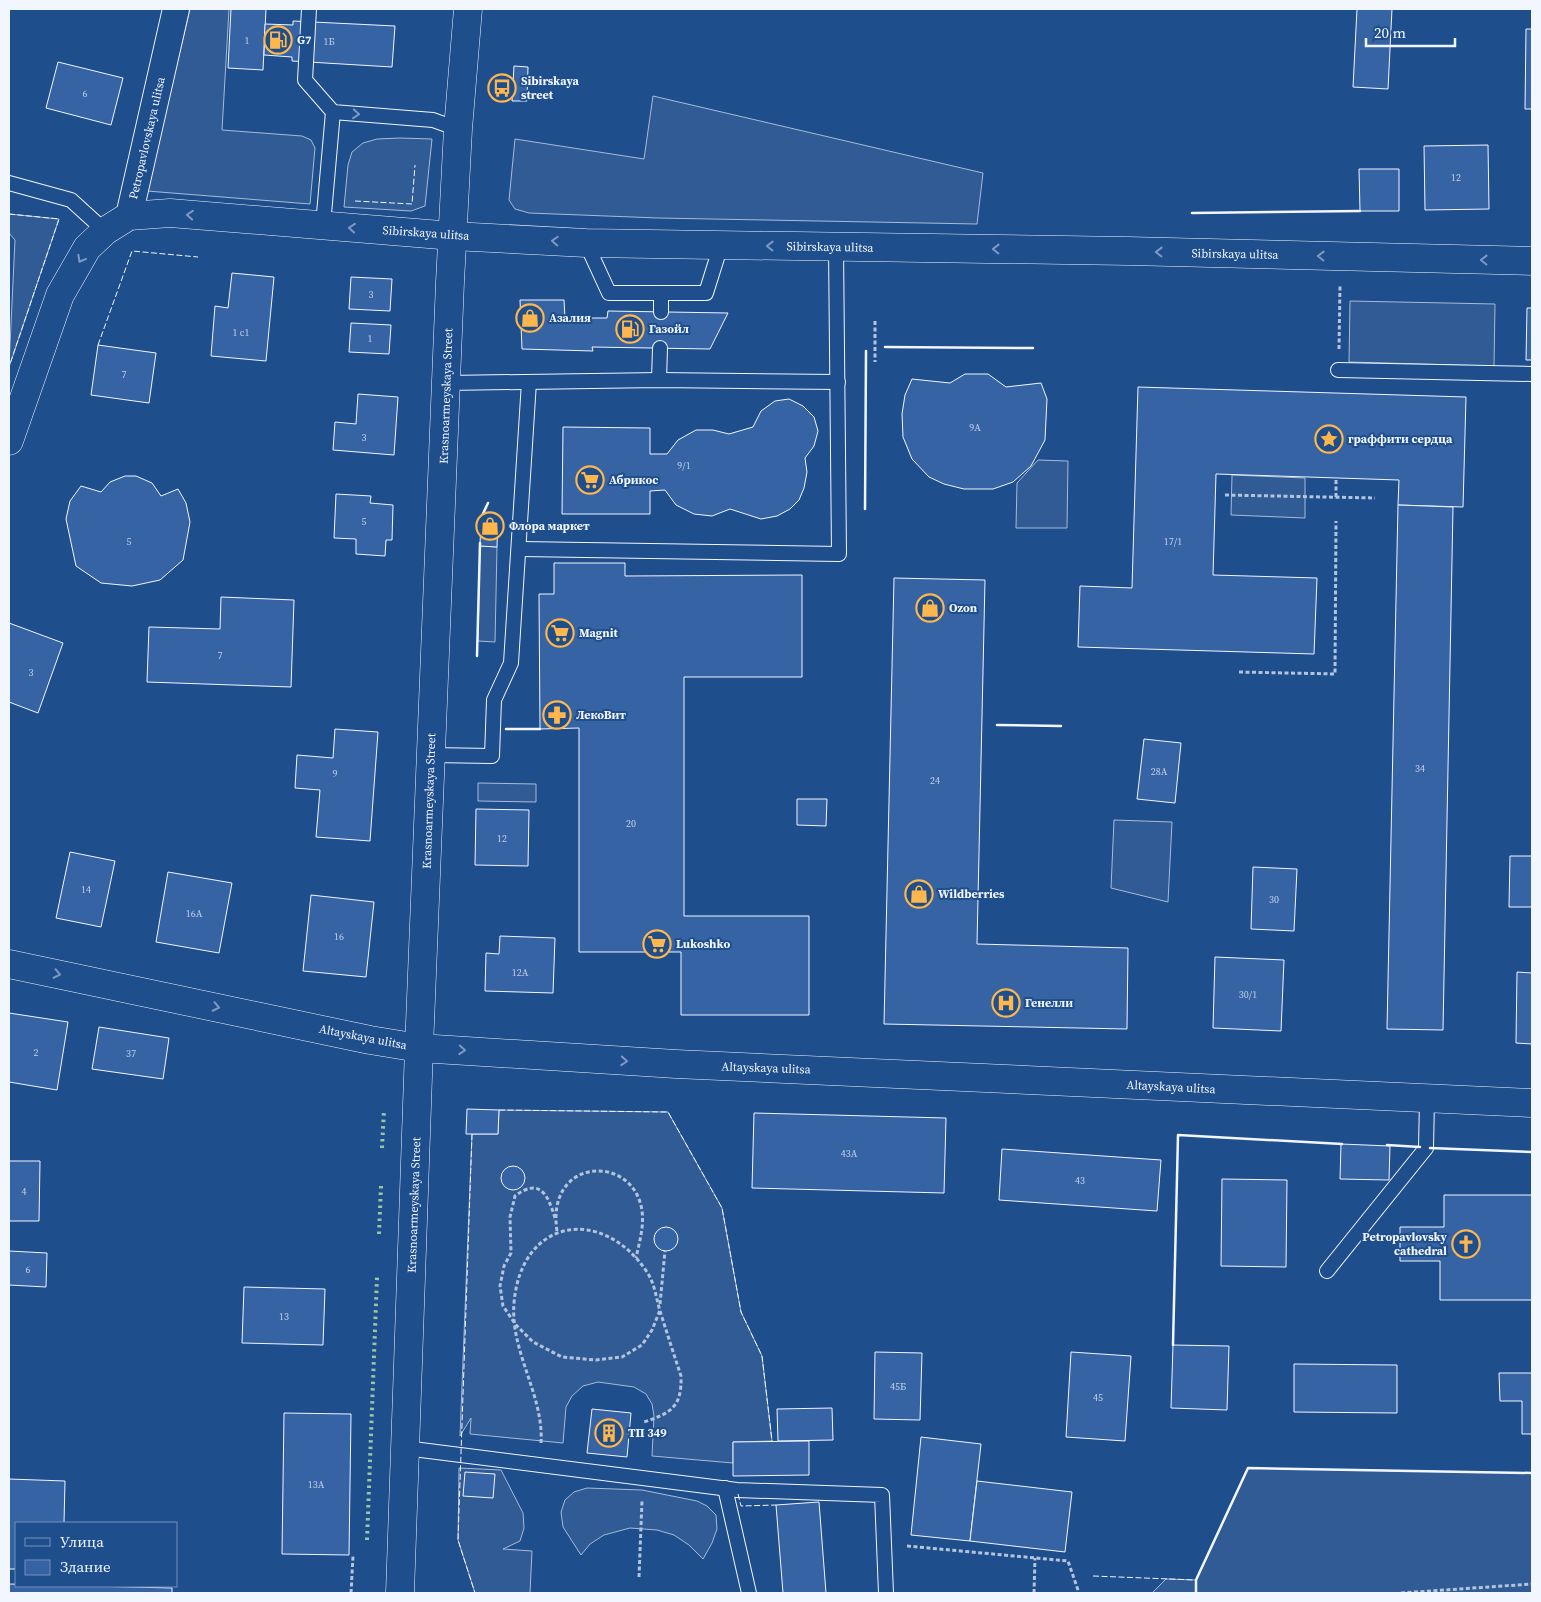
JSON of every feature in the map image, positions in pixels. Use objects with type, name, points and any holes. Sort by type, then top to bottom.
[{"type":"main road","name":"Krasnoarmeyskaya Street","points":[[400,1593],[419,1048],[452,236],[458,129],[468,9]]},
{"type":"main road","name":"Sibirskaya ulitsa","points":[[130,216],[170,213],[452,236],[586,243],[1532,261]]},
{"type":"main road","name":"Petropavlovskaya ulitsa","points":[[9,441],[14,406],[60,296],[87,248],[105,231],[130,216]]},
{"type":"main road","name":"Altayskaya ulitsa","points":[[9,964],[370,1040],[419,1048],[676,1064],[1426,1100],[1532,1103]]},
{"type":"street","name":"Petropavlovskaya ulitsa","points":[[130,216],[176,9]]},
{"type":"lane","points":[[309,9],[305,80],[333,112],[433,120],[458,129]]},
{"type":"lane","points":[[323,226],[333,112]]},
{"type":"lane","points":[[9,183],[72,200],[105,231]]},
{"type":"lane","points":[[586,243],[609,294],[706,294],[721,245]]},
{"type":"lane","points":[[520,549],[839,554],[836,247]]},
{"type":"lane","points":[[661,294],[661,312]]},
{"type":"lane","points":[[660,348],[660,380]]},
{"type":"lane","points":[[1338,370],[1532,374]]},
{"type":"lane","points":[[446,383],[660,380],[838,382]]},
{"type":"lane","points":[[431,755],[492,756],[494,700],[511,663],[530,382]]},
{"type":"lane","points":[[1327,1271],[1426,1148],[1426,1100]]},
{"type":"lane","points":[[405,1448],[725,1488],[882,1495],[886,1593]]},
{"type":"lane","points":[[725,1488],[749,1593]]},
{"type":"path","points":[[1338,370],[1340,282]]},
{"type":"path","points":[[875,321],[875,362]]},
{"type":"path","points":[[1336,478],[1336,497]]},
{"type":"path","points":[[1225,495],[1375,498]]},
{"type":"path","points":[[1239,672],[1334,674],[1336,521]]},
{"type":"path","points":[[555,1218],[558,1199],[566,1184],[578,1174],[593,1170],[621,1178],[629,1182],[640,1201],[643,1223],[636,1258]]},
{"type":"path","points":[[557,1231],[549,1199],[542,1190],[531,1187],[515,1196],[510,1217],[511,1253],[504,1266],[500,1286],[503,1306],[516,1325],[533,1342],[562,1357],[596,1360],[622,1357],[642,1345],[652,1330],[660,1309],[661,1271],[665,1251]]},
{"type":"path","points":[[539,1464],[542,1424],[518,1345],[514,1304],[518,1281],[527,1259],[542,1241],[557,1231],[577,1228],[599,1231],[621,1244],[636,1258],[654,1286],[681,1376],[681,1390],[676,1405],[664,1416],[644,1422]]},
{"type":"path","points":[[639,1578],[642,1500]]},
{"type":"path","points":[[884,1544],[1068,1561],[1079,1593]]},
{"type":"path","points":[[351,1593],[353,1556]]},
{"type":"path","points":[[1034,1593],[1035,1558]]},
{"type":"path","points":[[1401,1593],[1532,1584]]},
{"type":"shaded area","points":[[190,9],[229,9],[222,130],[302,136],[311,140],[315,148],[310,204],[147,191]]},
{"type":"shaded area","points":[[653,96],[983,173],[977,224],[658,218],[529,213],[515,209],[509,200],[515,139],[644,159]]},
{"type":"shaded area","points":[[377,139],[432,139],[425,206],[411,211],[344,207],[348,165],[352,152],[363,143]]},
{"type":"shaded area","points":[[9,214],[59,219],[9,367],[15,240],[9,233]]},
{"type":"shaded area","points":[[1350,301],[1495,304],[1494,366],[1349,362]]},
{"type":"shaded area","points":[[1038,460],[1068,461],[1067,528],[1016,528],[1017,483]]},
{"type":"shaded area","points":[[1232,475],[1305,478],[1305,518],[1231,515]]},
{"type":"shaded area","points":[[480,546],[497,547],[495,642],[478,641]]},
{"type":"shaded area","points":[[478,783],[536,784],[536,802],[478,801]]},
{"type":"shaded area","points":[[1114,820],[1172,822],[1168,902],[1111,888]]},
{"type":"shaded area","points":[[499,1110],[668,1112],[722,1208],[741,1312],[762,1356],[772,1441],[733,1442],[733,1463],[652,1456],[654,1416],[652,1404],[646,1394],[634,1387],[598,1382],[583,1386],[572,1396],[566,1407],[563,1443],[470,1434],[471,1418],[460,1436],[472,1134],[498,1134]]},
{"type":"shaded area","points":[[459,1468],[501,1470],[523,1513],[524,1528],[520,1541],[503,1549],[532,1551],[530,1593],[475,1593],[458,1540]]},
{"type":"shaded area","points":[[1248,1468],[1532,1473],[1532,1593],[1152,1593],[1166,1579],[1196,1580]]},
{"type":"shaded area","points":[[587,1488],[642,1490],[697,1501],[707,1506],[716,1515],[717,1529],[712,1543],[703,1559],[689,1545],[674,1535],[657,1530],[630,1528],[604,1535],[590,1544],[581,1555],[563,1527],[561,1512],[565,1500],[574,1492]]},
{"type":"building","points":[[231,9],[266,9],[263,70],[228,68]]},
{"type":"building","points":[[1357,9],[1392,9],[1388,89],[1353,87]]},
{"type":"building","points":[[293,21],[395,26],[392,67],[292,61],[292,57],[264,55],[265,24],[293,25]]},
{"type":"building","points":[[1526,29],[1532,29],[1532,109],[1525,109]]},
{"type":"building","points":[[58,62],[123,78],[111,125],[46,108]]},
{"type":"building","points":[[514,66],[528,67],[527,101],[512,101]]},
{"type":"building","points":[[1488,145],[1489,209],[1425,210],[1424,146]]},
{"type":"building","points":[[1359,169],[1399,169],[1399,211],[1360,211]]},
{"type":"building","points":[[232,273],[274,277],[266,361],[211,356],[215,306],[228,308]]},
{"type":"building","points":[[351,277],[392,279],[390,311],[349,309]]},
{"type":"building","points":[[520,300],[564,300],[565,318],[607,318],[608,311],[728,313],[710,349],[592,347],[593,351],[522,349]]},
{"type":"building","points":[[1527,308],[1532,308],[1532,360],[1526,360]]},
{"type":"building","points":[[351,323],[391,325],[389,354],[349,352]]},
{"type":"building","points":[[98,345],[156,353],[149,403],[91,395]]},
{"type":"building","points":[[965,374],[988,374],[1006,387],[1041,383],[1047,399],[1045,440],[1031,466],[1013,482],[993,489],[964,489],[944,484],[929,477],[912,459],[903,437],[902,414],[905,395],[912,379],[950,383]]},
{"type":"building","points":[[1138,387],[1466,397],[1463,507],[1398,505],[1399,480],[1216,474],[1213,575],[1317,578],[1314,654],[1078,647],[1080,586],[1132,588]]},
{"type":"building","points":[[358,394],[398,397],[394,455],[333,450],[335,422],[356,424]]},
{"type":"building","points":[[789,399],[803,406],[814,417],[818,431],[814,446],[805,458],[807,472],[804,488],[799,500],[790,509],[777,516],[761,519],[730,509],[712,516],[694,514],[676,505],[665,490],[650,491],[650,514],[562,514],[563,427],[650,428],[650,454],[667,454],[678,440],[696,430],[713,430],[729,434],[753,427],[761,411],[775,401]]},
{"type":"building","points":[[125,476],[136,476],[152,483],[161,496],[178,489],[186,503],[190,522],[183,560],[160,580],[132,586],[101,583],[76,566],[66,519],[70,501],[81,486],[101,492],[110,482]]},
{"type":"building","points":[[336,494],[371,496],[370,503],[393,505],[392,540],[386,540],[385,556],[356,554],[356,539],[334,538]]},
{"type":"building","points":[[1398,505],[1453,507],[1443,1030],[1387,1029]]},
{"type":"building","points":[[481,515],[498,515],[497,547],[480,546]]},
{"type":"building","points":[[554,563],[625,563],[625,576],[802,575],[802,677],[684,677],[684,916],[809,916],[809,1015],[681,1015],[681,952],[579,952],[579,728],[540,729],[539,594],[554,594]]},
{"type":"building","points":[[894,578],[985,580],[977,944],[1128,948],[1127,1029],[884,1024]]},
{"type":"building","points":[[221,597],[294,600],[291,687],[147,682],[149,627],[220,629]]},
{"type":"building","points":[[9,623],[63,643],[38,713],[9,702]]},
{"type":"building","points":[[335,729],[378,732],[370,841],[316,837],[320,790],[295,788],[297,755],[333,758]]},
{"type":"building","points":[[1144,739],[1181,743],[1175,803],[1137,799]]},
{"type":"building","points":[[797,799],[827,799],[826,826],[797,825]]},
{"type":"building","points":[[476,809],[529,810],[528,866],[475,865]]},
{"type":"building","points":[[70,852],[115,861],[101,927],[56,918]]},
{"type":"building","points":[[1510,856],[1532,856],[1532,907],[1509,907]]},
{"type":"building","points":[[1253,867],[1297,869],[1294,931],[1251,929]]},
{"type":"building","points":[[168,872],[232,883],[219,953],[156,942]]},
{"type":"building","points":[[311,895],[374,902],[366,977],[303,971]]},
{"type":"building","points":[[500,936],[555,938],[553,993],[485,991],[486,953],[499,954]]},
{"type":"building","points":[[1215,957],[1284,960],[1281,1031],[1213,1028]]},
{"type":"building","points":[[1517,972],[1532,973],[1532,1044],[1516,1043]]},
{"type":"building","points":[[9,1013],[68,1022],[57,1090],[9,1082]]},
{"type":"building","points":[[99,1027],[169,1038],[163,1079],[92,1069]]},
{"type":"building","points":[[467,1109],[499,1110],[498,1134],[466,1134]]},
{"type":"building","points":[[754,1113],[946,1118],[944,1193],[752,1188]]},
{"type":"building","points":[[1341,1144],[1390,1146],[1389,1180],[1340,1179]]},
{"type":"building","points":[[1002,1149],[1161,1160],[1157,1211],[999,1200]]},
{"type":"building","points":[[9,1161],[40,1161],[39,1221],[9,1221]]},
{"type":"building","points":[[513,1166],[522,1169],[525,1178],[522,1187],[513,1190],[504,1187],[501,1178],[504,1169]]},
{"type":"building","points":[[1222,1179],[1287,1180],[1286,1267],[1221,1266]]},
{"type":"building","name":"Petropavlovsky cathedral","points":[[1444,1195],[1532,1195],[1532,1300],[1440,1300],[1440,1261],[1400,1261],[1400,1227],[1444,1227]]},
{"type":"building","points":[[666,1227],[675,1230],[678,1239],[675,1248],[666,1251],[657,1248],[654,1239],[657,1230]]},
{"type":"building","points":[[9,1251],[47,1253],[46,1287],[9,1285]]},
{"type":"building","points":[[244,1287],[325,1289],[323,1345],[242,1343]]},
{"type":"building","points":[[1173,1345],[1229,1346],[1227,1410],[1171,1408]]},
{"type":"building","points":[[875,1352],[922,1353],[920,1420],[874,1419]]},
{"type":"building","points":[[1071,1352],[1131,1356],[1125,1441],[1066,1437]]},
{"type":"building","points":[[1294,1364],[1397,1365],[1397,1413],[1294,1412]]},
{"type":"building","points":[[1499,1373],[1532,1373],[1532,1434],[1522,1434],[1522,1401],[1500,1401]]},
{"type":"building","points":[[832,1408],[833,1440],[778,1441],[777,1409]]},
{"type":"building","name":"ТП 349","points":[[592,1409],[631,1413],[627,1457],[587,1453]]},
{"type":"building","points":[[284,1413],[351,1414],[349,1555],[282,1554]]},
{"type":"building","points":[[921,1437],[981,1444],[970,1541],[911,1535]]},
{"type":"building","points":[[809,1441],[809,1475],[733,1476],[733,1442]]},
{"type":"building","points":[[465,1472],[495,1474],[493,1498],[463,1496]]},
{"type":"building","points":[[9,1479],[65,1481],[64,1522],[15,1522],[15,1569],[9,1569]]},
{"type":"building","points":[[977,1481],[1072,1492],[1065,1552],[970,1541]]},
{"type":"building","points":[[819,1502],[826,1593],[783,1593],[776,1505]]},
{"type":"building","points":[[9,1584],[15,1584],[15,1587],[172,1588],[172,1593],[9,1593]]},
{"type":"hedge","points":[[382,1148],[384,1110]]},
{"type":"hedge","points":[[379,1234],[381,1186]]},
{"type":"hedge","points":[[367,1540],[377,1277]]},
{"type":"fence","points":[[355,201],[412,204],[415,165]]},
{"type":"fence","points":[[9,214],[59,219],[9,367]]},
{"type":"fence","points":[[98,345],[132,251],[198,257]]},
{"type":"fence","points":[[499,1110],[668,1112],[722,1208],[741,1312],[762,1356],[772,1441]]},
{"type":"fence","points":[[472,1134],[458,1540],[475,1593]]},
{"type":"fence","points":[[738,1494],[741,1506],[776,1505]]},
{"type":"fence","points":[[1093,1576],[1196,1580],[1196,1593]]},
{"type":"wall","points":[[1192,213],[1360,211]]},
{"type":"wall","points":[[885,347],[1033,348]]},
{"type":"wall","points":[[865,509],[866,351]]},
{"type":"wall","points":[[481,518],[488,503]]},
{"type":"wall","points":[[477,656],[480,543]]},
{"type":"wall","points":[[997,725],[1061,726]]},
{"type":"wall","points":[[506,729],[540,729]]},
{"type":"wall","points":[[1173,1345],[1178,1135],[1342,1144]]},
{"type":"wall","points":[[1387,1145],[1420,1147]]},
{"type":"wall","points":[[1430,1148],[1532,1152]]},
{"type":"wall","points":[[1196,1593],[1196,1580],[1248,1468],[1532,1473]]},
{"type":"place","name":"G7","points":[[278,40]]},
{"type":"place","name":"Sibirskaya street","points":[[502,88]]},
{"type":"place","name":"Азалия","points":[[530,318]]},
{"type":"place","name":"Газойл","points":[[630,329]]},
{"type":"place","name":"граффити сердца","points":[[1329,439]]},
{"type":"place","name":"Абрикос","points":[[590,480]]},
{"type":"place","name":"Флора маркет","points":[[490,526]]},
{"type":"place","name":"Ozon","points":[[930,608]]},
{"type":"place","name":"Magnit","points":[[560,633]]},
{"type":"place","name":"ЛекоВит","points":[[557,715]]},
{"type":"place","name":"Wildberries","points":[[919,894]]},
{"type":"place","name":"Lukoshko","points":[[657,944]]},
{"type":"place","name":"Генелли","points":[[1006,1003]]},
{"type":"place","name":"Petropavlovsky cathedral","points":[[1466,1244]]},
{"type":"place","name":"ТП 349","points":[[609,1433]]}]
